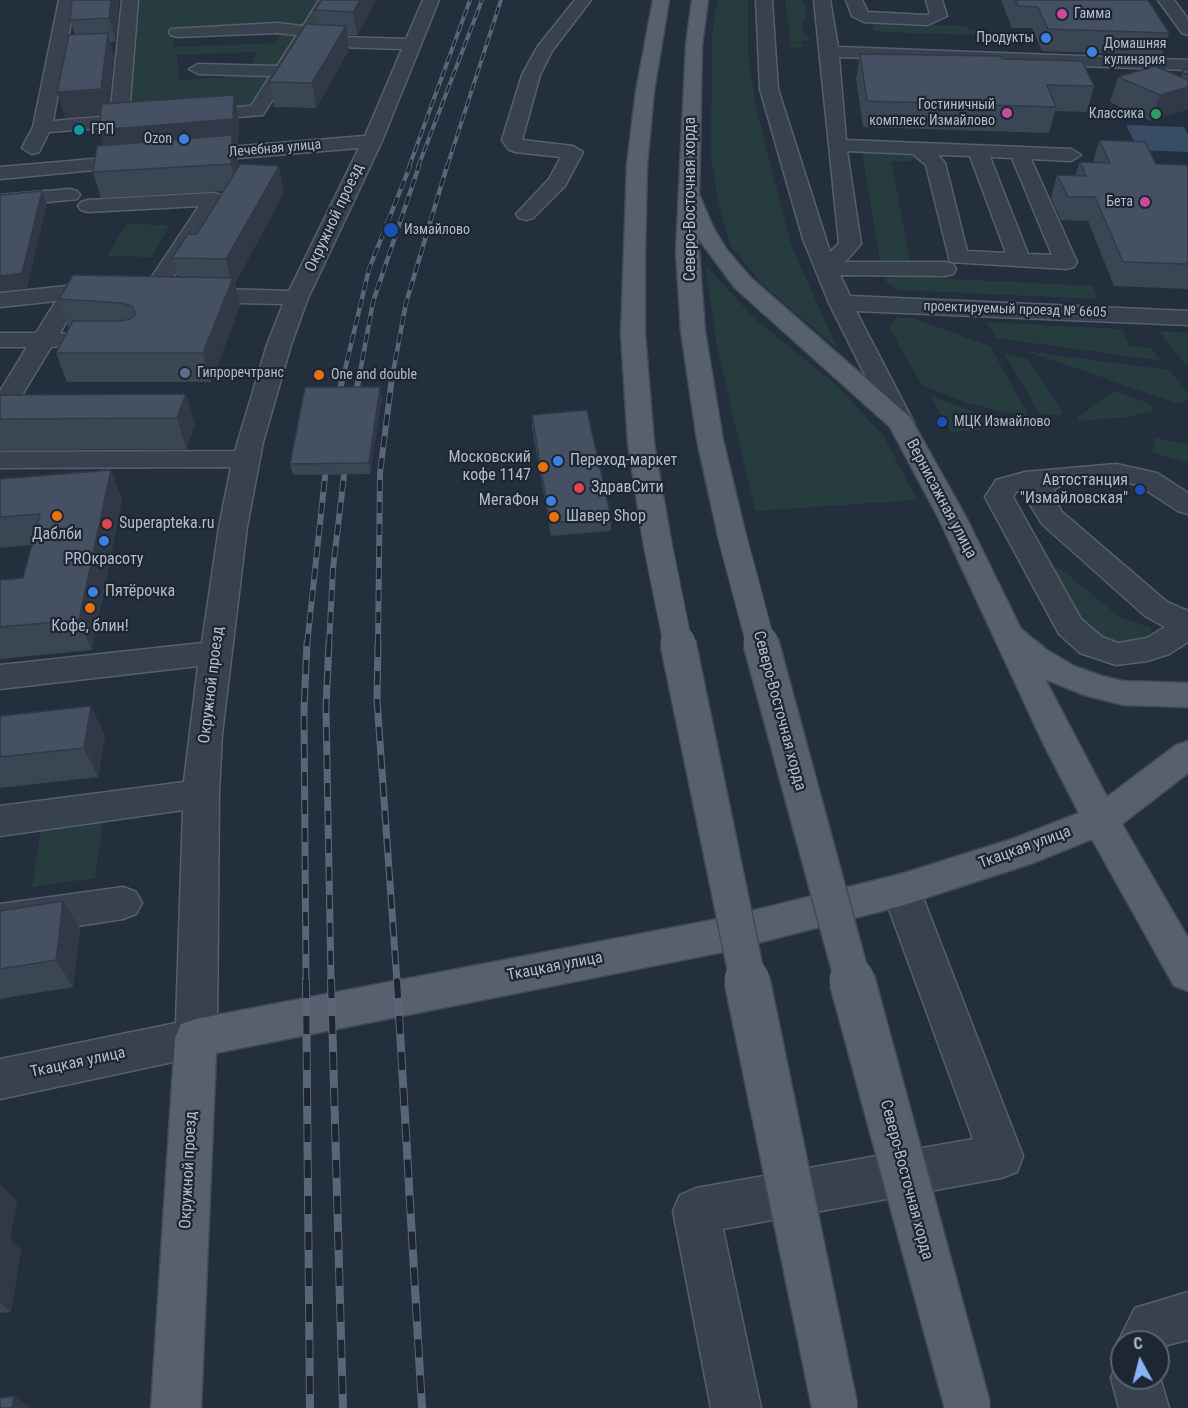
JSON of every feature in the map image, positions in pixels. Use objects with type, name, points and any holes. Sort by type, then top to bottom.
[{"type":"main road","points":[[661,0],[652,44],[639,154],[633,264],[633,334],[640,443],[657,541],[835,1408]]},
{"type":"main road","name":"Северо-Восточная хорда","points":[[700,0],[694,45],[687,252],[693,331],[710,440],[732,536],[968,1408]]},
{"type":"main road","points":[[688,192],[703,229],[718,253],[743,283],[901,423]]},
{"type":"main road","name":"Вернисажная улица","points":[[901,423],[953,519],[1061,745],[1100,820],[1188,973]]},
{"type":"main road","points":[[1008,633],[1036,658],[1064,674],[1096,687],[1123,693],[1188,695]]},
{"type":"main road","name":"Ткацкая улица","points":[[196,1038],[723,934],[901,890],[1020,852],[1100,820],[1131,800],[1188,754]]},
{"type":"main road","name":"Окружной проезд","points":[[176,1408],[196,1038]]},
{"type":"street","points":[[32,148],[42,127],[67,0]]},
{"type":"street","points":[[73,166],[77,150],[112,122],[126,49],[130,0]]},
{"type":"street","points":[[42,127],[257,111],[327,0]]},
{"type":"street","name":"Окружной проезд","points":[[196,1038],[201,794],[216,653],[233,527],[246,459],[264,392],[297,298],[372,141],[431,0]]},
{"type":"street","points":[[526,214],[558,183],[573,152],[522,148],[515,145],[512,140],[531,75],[544,50],[583,0]]},
{"type":"street","name":"Вернисажная улица","points":[[764,0],[767,72],[772,98],[826,269],[901,423]]},
{"type":"street","points":[[822,0],[830,52],[837,145],[850,244],[826,269]]},
{"type":"street","points":[[894,0],[900,20]]},
{"type":"street","points":[[856,6],[869,18],[900,20],[938,18],[934,0]]},
{"type":"street","points":[[1166,0],[1188,30]]},
{"type":"street","points":[[856,6],[860,29]]},
{"type":"street","points":[[177,32],[277,28],[304,36],[412,44]]},
{"type":"street","points":[[103,50],[126,49]]},
{"type":"street","points":[[56,53],[79,52]]},
{"type":"street","points":[[830,52],[879,54],[869,60],[883,66],[1020,71],[1034,67],[1027,61],[1017,59],[1188,65]]},
{"type":"street","points":[[198,69],[282,71]]},
{"type":"street","name":"Лечебная улица","points":[[0,173],[372,141]]},
{"type":"street","points":[[837,145],[1071,155]]},
{"type":"street","points":[[919,148],[935,163],[958,257],[1066,262],[1019,153]]},
{"type":"street","points":[[978,151],[1020,260]]},
{"type":"street","points":[[0,201],[214,199],[152,293]]},
{"type":"street","points":[[826,269],[874,267],[945,269]]},
{"type":"street","points":[[0,300],[72,293],[297,298]]},
{"type":"street","points":[[32,414],[0,413],[72,293]]},
{"type":"street","name":"проектируемый проезд № 6605","points":[[841,303],[1188,318]]},
{"type":"street","points":[[0,340],[88,340]]},
{"type":"street","points":[[0,460],[246,459]]},
{"type":"street","points":[[1188,505],[1160,485],[1135,474],[1116,472],[1025,480],[1006,486],[999,497],[1070,626],[1091,645],[1116,654],[1136,653],[1158,646],[1188,628]]},
{"type":"street","points":[[1058,476],[1044,484],[1038,495],[1052,518],[1156,609],[1174,619],[1188,622]]},
{"type":"street","points":[[0,677],[216,653]]},
{"type":"street","points":[[0,821],[201,794]]},
{"type":"street","points":[[736,1408],[696,1210],[1001,1156],[901,890]]},
{"type":"street","points":[[0,921],[123,903]]},
{"type":"street","name":"Ткацкая улица","points":[[0,1079],[196,1038]]},
{"type":"street","points":[[1149,1330],[1152,1325],[1188,1316]]},
{"type":"street","points":[[1139,1390],[1144,1408]]},
{"type":"green space","points":[[135,0],[320,0],[252,108],[126,118]],"holes":[[[287,24],[276,43],[175,47],[171,29]],[[258,52],[245,76],[179,80],[177,55]]]},
{"type":"green space","points":[[717,0],[748,0],[748,53],[756,107],[791,245],[837,348],[761,283],[730,245],[718,200],[711,156],[712,37]]},
{"type":"green space","points":[[785,0],[802,0],[806,10],[806,20],[801,23],[805,35],[811,39],[798,42],[803,46],[800,48],[791,47]]},
{"type":"green space","points":[[873,22],[967,26],[968,30],[979,30],[980,35],[881,32],[873,29]]},
{"type":"green space","points":[[862,152],[912,155],[913,159],[910,161],[891,161],[910,261],[880,260]]},
{"type":"green space","points":[[127,224],[170,225],[151,257],[107,256]]},
{"type":"green space","points":[[706,266],[755,319],[835,384],[883,435],[917,500],[755,511],[716,342]]},
{"type":"green space","points":[[896,276],[1093,286],[1097,299],[899,290],[886,282],[885,278]]},
{"type":"green space","points":[[897,318],[913,318],[990,346],[1030,418],[967,403],[922,385],[890,329],[891,323]]},
{"type":"green space","points":[[986,322],[1122,329],[1129,346],[1151,348],[1162,361],[996,338]]},
{"type":"green space","points":[[1159,331],[1188,333],[1188,364],[1184,363]]},
{"type":"green space","points":[[1025,351],[1169,370],[1188,393],[1188,400],[1177,403]]},
{"type":"green space","points":[[1004,353],[1029,360],[1063,413],[1060,415],[1040,414]]},
{"type":"green space","points":[[1115,391],[1150,404],[1154,410],[1129,417],[1080,421],[1077,418]]},
{"type":"green space","points":[[930,395],[965,409],[1026,426],[951,432]]},
{"type":"green space","points":[[1156,438],[1188,444],[1188,463],[1154,453],[1152,450]]},
{"type":"green space","points":[[1059,568],[1121,618],[1151,628],[1150,643],[1117,645],[1091,631],[1069,604],[1052,571]]},
{"type":"green space","points":[[103,821],[95,878],[32,887],[41,829]]},
{"type":"water","points":[[1126,125],[1184,127],[1188,135],[1188,152],[1139,150]]},
{"type":"building","points":[[72,0],[111,0],[109,18],[70,20]]},
{"type":"building","points":[[322,0],[360,0],[353,12],[315,10]]},
{"type":"building","points":[[1015,0],[1148,0],[1169,33],[1048,29],[1038,7],[1018,6]]},
{"type":"building","points":[[306,24],[346,26],[312,83],[269,82]]},
{"type":"building","points":[[108,33],[101,89],[57,92],[69,35]]},
{"type":"building","points":[[860,54],[1001,56],[1002,59],[1082,61],[1094,86],[1047,85],[1056,107],[867,101]]},
{"type":"building","points":[[1155,66],[1188,80],[1188,87],[1160,95],[1118,77]]},
{"type":"building","points":[[234,95],[233,119],[99,130],[102,104]]},
{"type":"building","points":[[232,135],[231,164],[93,172],[97,146]]},
{"type":"building","points":[[1099,140],[1145,142],[1156,164],[1188,165],[1188,264],[1123,262],[1095,197],[1068,197],[1057,175],[1086,176],[1080,162],[1110,163]]},
{"type":"building","points":[[240,164],[279,166],[226,259],[172,258],[188,234],[197,234]]},
{"type":"building","points":[[42,191],[22,273],[0,276],[0,195]]},
{"type":"building","points":[[73,275],[233,278],[203,353],[56,353],[73,321],[122,321],[136,314],[132,306],[122,303],[59,299]]},
{"type":"building","points":[[305,387],[380,387],[369,463],[290,464]]},
{"type":"building","points":[[186,394],[177,418],[0,419],[0,395]]},
{"type":"building","points":[[587,410],[611,517],[550,523],[532,415]]},
{"type":"building","points":[[111,470],[79,620],[0,627],[0,580],[23,578],[40,514],[0,517],[0,479]]},
{"type":"building","points":[[91,706],[84,748],[0,757],[0,716]]},
{"type":"building","points":[[63,901],[56,960],[0,969],[0,911]]},
{"type":"building","points":[[14,1396],[12,1408],[0,1408],[0,1398]]},
{"type":"railway","points":[[409,167],[470,0]]},
{"type":"railway","points":[[418,167],[482,0]]},
{"type":"railway","points":[[447,167],[501,0]]},
{"type":"railway","points":[[343,378],[369,269],[410,166]]},
{"type":"railway","points":[[359,378],[373,302],[419,166]]},
{"type":"railway","points":[[392,378],[406,303],[447,166]]},
{"type":"railway","points":[[337,402],[343,377]]},
{"type":"railway","points":[[354,402],[359,377]]},
{"type":"railway","points":[[378,645],[380,473],[392,377]]},
{"type":"railway","points":[[307,645],[327,458]]},
{"type":"railway","points":[[329,645],[333,569],[346,458]]},
{"type":"railway","points":[[306,982],[304,710],[307,643]]},
{"type":"railway","points":[[329,643],[326,707],[331,982]]},
{"type":"railway","points":[[378,643],[377,700],[397,982]]},
{"type":"railway","points":[[306,980],[310,1408]]},
{"type":"railway","points":[[331,980],[343,1408]]},
{"type":"railway","points":[[397,980],[422,1408]]},
{"type":"place","name":"Гамма","points":[[1062,14]]},
{"type":"place","name":"Продукты","points":[[1046,38]]},
{"type":"place","name":"Домашняя кулинария","points":[[1092,52]]},
{"type":"place","name":"Гостиничный комплекс Измайлово","points":[[1007,113]]},
{"type":"place","name":"Классика","points":[[1156,114]]},
{"type":"place","name":"ГРП","points":[[79,130]]},
{"type":"place","name":"Ozon","points":[[184,139]]},
{"type":"place","name":"Бета","points":[[1145,202]]},
{"type":"place","name":"Измайлово","points":[[391,230]]},
{"type":"place","name":"Гипроречтранс","points":[[185,373]]},
{"type":"place","name":"One and double","points":[[319,375]]},
{"type":"place","name":"МЦК Измайлово","points":[[942,422]]},
{"type":"place","name":"Переход-маркет","points":[[558,461]]},
{"type":"place","name":"Московский кофе 1147","points":[[543,467]]},
{"type":"place","name":"ЗдравСити","points":[[579,488]]},
{"type":"place","name":"Автостанция \"Измайловская\"","points":[[1140,490]]},
{"type":"place","name":"МегаФон","points":[[551,501]]},
{"type":"place","name":"Даблби","points":[[57,516]]},
{"type":"place","name":"Шавер Shop","points":[[554,517]]},
{"type":"place","name":"Superapteka.ru","points":[[107,524]]},
{"type":"place","name":"PROкрасоту","points":[[104,541]]},
{"type":"place","name":"Пятёрочка","points":[[93,592]]},
{"type":"place","name":"Кофе, блин!","points":[[90,608]]}]
